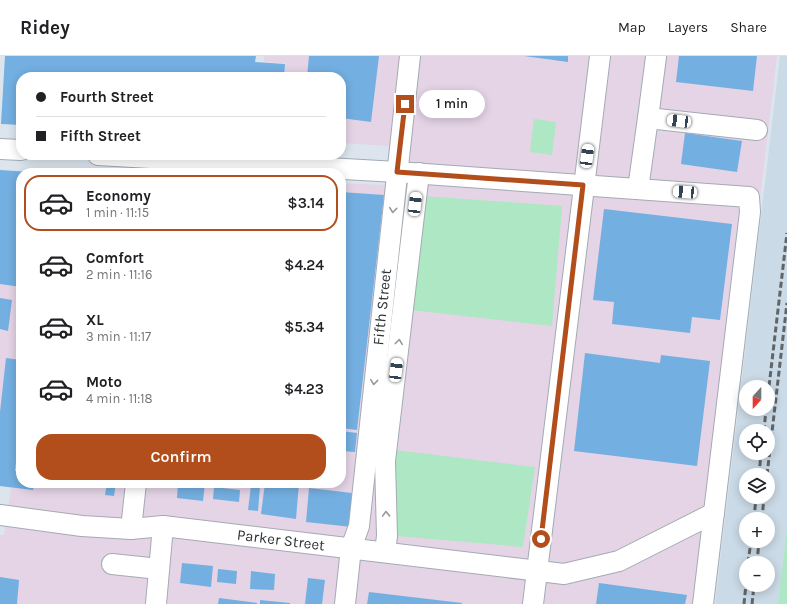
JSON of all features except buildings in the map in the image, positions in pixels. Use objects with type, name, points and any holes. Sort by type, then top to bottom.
[{"type":"street","name":"Fifth Street","points":[[345,604],[351,548],[359,526],[410,56]]},
{"type":"street","points":[[533,604],[583,185],[600,56]]},
{"type":"street","points":[[638,189],[656,57]]},
{"type":"street","points":[[648,118],[757,130]]},
{"type":"street","points":[[0,149],[16,150]]},
{"type":"street","points":[[186,160],[327,168]]},
{"type":"street","points":[[346,169],[749,197],[750,212],[704,604]]},
{"type":"street","name":"Fifth Street","points":[[385,552],[387,536],[385,461],[419,173]]},
{"type":"street","points":[[131,529],[135,488]]},
{"type":"street","points":[[0,505],[71,516],[82,526]]},
{"type":"street","name":"Parker Street","points":[[0,525],[73,533],[82,526],[131,529],[163,526],[564,574],[619,562],[714,513]]},
{"type":"street","points":[[0,515],[82,526]]},
{"type":"street","points":[[156,604],[163,526]]},
{"type":"street","points":[[112,564],[159,568]]},
{"type":"shaded area","points":[[264,56],[777,56],[712,604],[0,604],[0,535],[4,535],[11,488],[0,486],[0,282],[16,284],[16,488],[346,488],[346,183],[385,185],[389,146],[346,143],[346,72],[284,72],[285,63],[264,62]]},
{"type":"shaded area","points":[[780,56],[787,56],[787,528],[778,604],[715,604],[739,402],[739,416],[775,416],[775,380],[742,380]]},
{"type":"green space","points":[[534,119],[556,122],[552,155],[530,152]]},
{"type":"green space","points":[[423,196],[562,206],[552,326],[411,310]]},
{"type":"green space","points":[[395,450],[535,467],[523,547],[397,536]]},
{"type":"green space","points":[[787,528],[787,604],[778,604]]},
{"type":"railway","points":[[770,380],[787,233]]},
{"type":"railway","points":[[768,468],[787,303]]},
{"type":"railway","points":[[765,416],[765,424]]},
{"type":"railway","points":[[760,460],[760,468]]},
{"type":"railway","points":[[755,504],[755,512]]},
{"type":"railway","points":[[763,504],[763,512]]},
{"type":"railway","points":[[749,556],[750,548]]},
{"type":"railway","points":[[758,548],[758,556]]},
{"type":"railway","points":[[744,604],[745,592]]},
{"type":"railway","points":[[752,604],[753,592]]},
{"type":"route","points":[[405,104],[397,172],[583,185],[541,539]]}]
